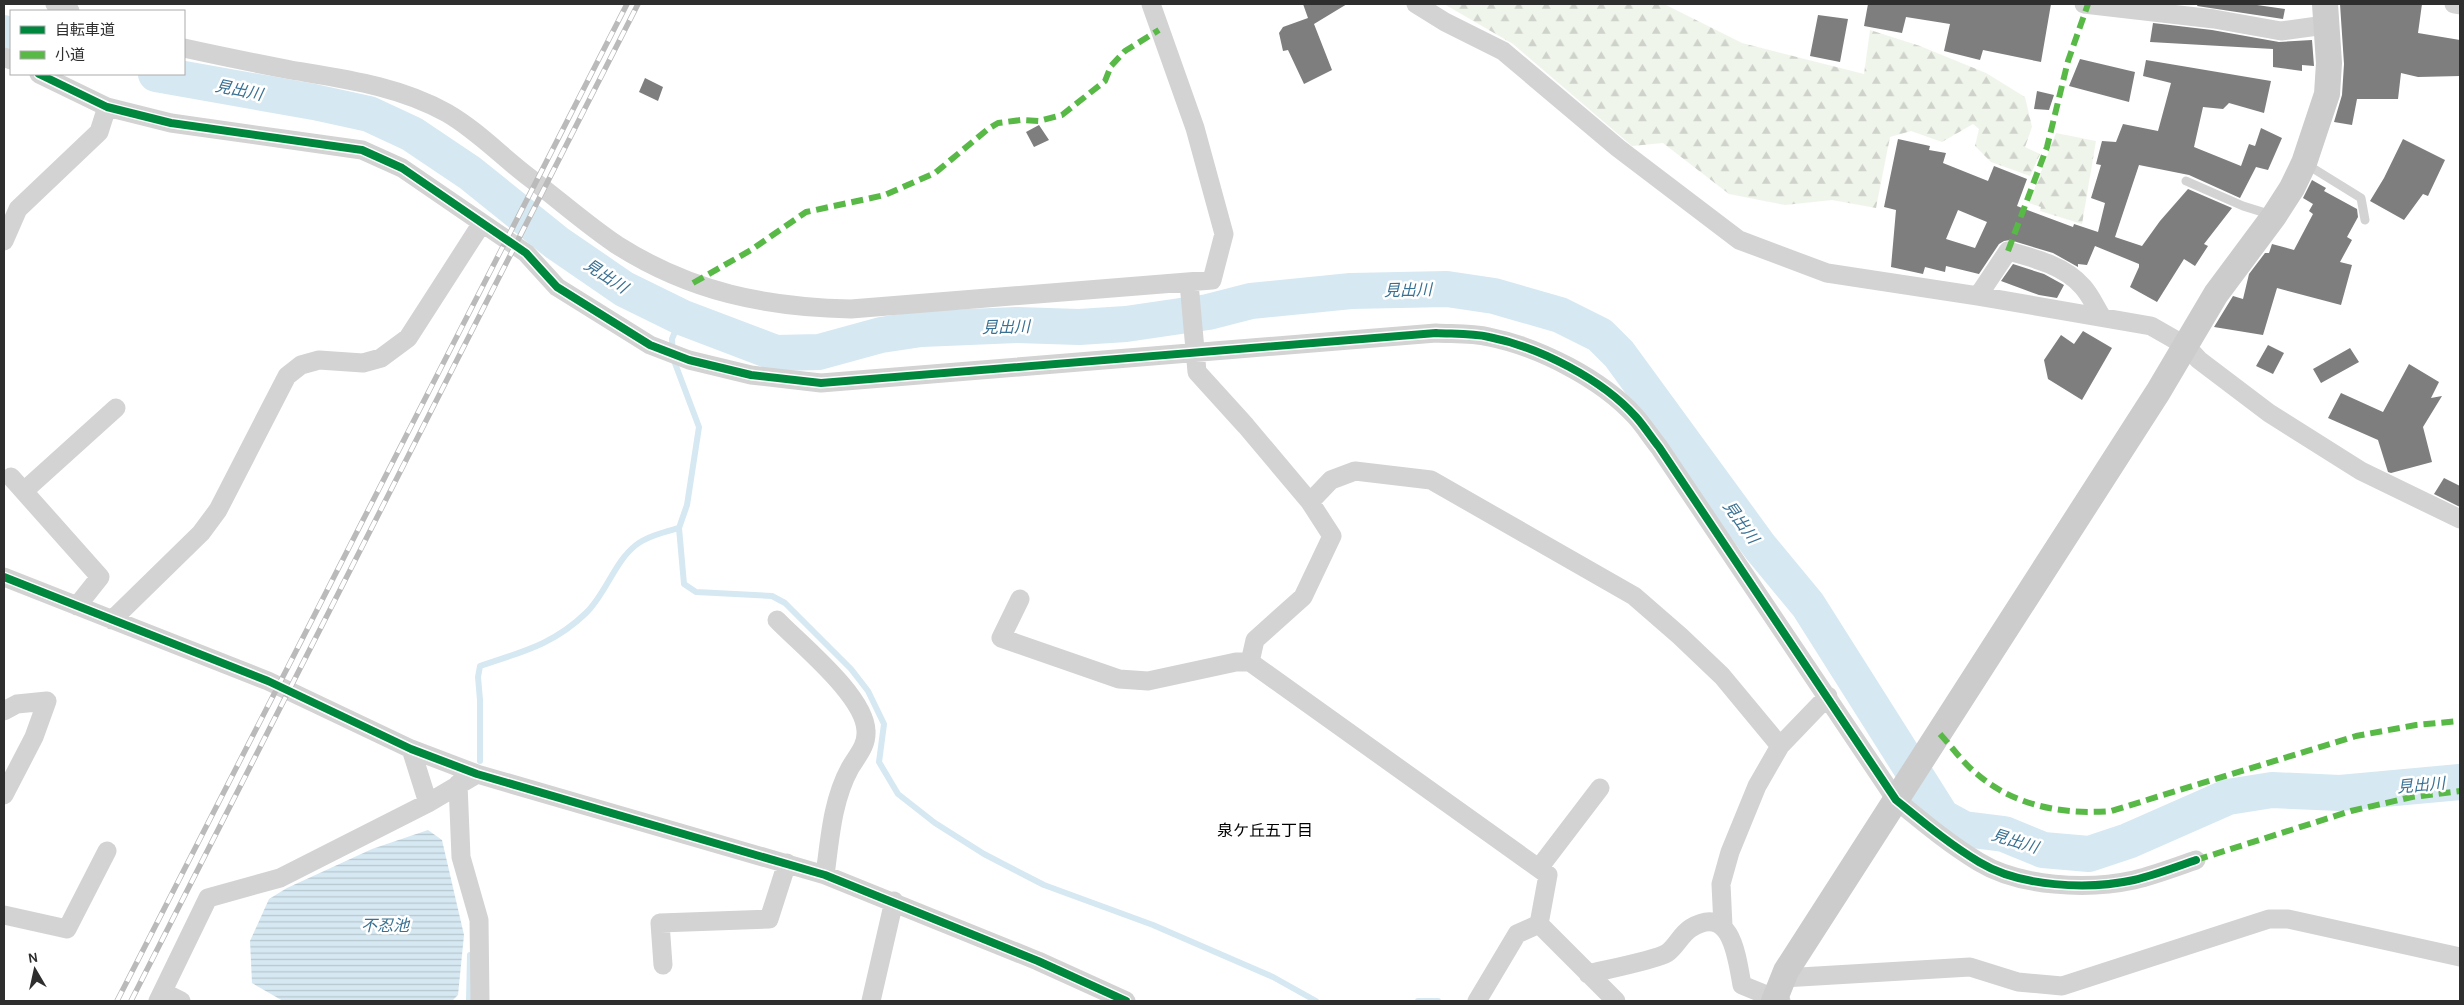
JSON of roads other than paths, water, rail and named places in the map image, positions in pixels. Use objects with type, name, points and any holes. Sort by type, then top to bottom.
[{"type":"street","points":[[55,4],[68,10]]},
{"type":"street","points":[[185,48],[248,62],[368,83],[407,95],[447,113],[484,138],[525,174],[617,244],[672,274],[706,288],[774,303],[818,308],[851,309],[1212,280],[1224,234],[1195,128],[1151,4]]},
{"type":"street","points":[[1416,4],[1444,22],[1503,51],[1618,148],[1739,240],[1827,273],[1978,296],[2151,326],[2186,346],[2199,360],[2269,413],[2361,470],[2460,519]]},
{"type":"street","points":[[1778,995],[1896,800],[1940,734],[2186,346],[2216,294],[2274,216],[2304,163],[2327,94],[2329,63],[2325,14],[2280,31],[2214,19],[2087,4]]},
{"type":"street","points":[[2454,4],[2460,5]]},
{"type":"street","points":[[41,75],[107,107],[171,122],[362,150],[402,168],[526,253],[557,287],[650,345],[689,360],[751,375],[821,383],[1436,333],[1488,336],[1530,348],[1604,389],[1635,416],[1659,447],[1828,696],[1896,800],[1936,833],[1980,863],[2003,873],[2066,886],[2134,880],[2196,860]]},
{"type":"street","points":[[4,241],[18,209],[99,132],[107,107]]},
{"type":"street","points":[[112,620],[201,533],[218,510],[287,376],[301,365],[319,360],[362,363],[381,358],[408,338],[482,223]]},
{"type":"street","points":[[1978,296],[2008,251],[2040,259],[2068,274],[2083,287],[2102,317]]},
{"type":"street","points":[[1189,283],[1198,372],[1310,502],[1332,536],[1303,597],[1255,640],[1250,662]]},
{"type":"street","points":[[77,606],[100,577],[18,484],[116,408]]},
{"type":"street","points":[[1310,502],[1331,480],[1355,471],[1431,480],[1634,596],[1722,676],[1780,746]]},
{"type":"street","points":[[4,577],[268,681],[411,749],[477,774],[825,875],[894,901],[1038,961],[1126,1001]]},
{"type":"street","points":[[1020,600],[1001,638],[1119,679],[1148,681],[1236,662],[1250,662],[1548,875],[1539,924]]},
{"type":"street","points":[[777,620],[844,687],[860,709],[866,730],[863,747],[837,797],[825,875]]},
{"type":"street","points":[[1828,696],[1780,746],[1757,786],[1730,852],[1721,884],[1723,926],[1734,943],[1742,985],[1778,995],[1970,967],[2018,982],[2062,986],[2269,919],[2288,919],[2460,957]]},
{"type":"street","points":[[4,711],[17,704],[46,701],[34,737],[4,794]]},
{"type":"street","points":[[411,749],[428,803]]},
{"type":"street","points":[[181,1001],[161,997],[208,898],[280,878],[428,803],[477,774]]},
{"type":"street","points":[[458,784],[461,857],[479,920],[480,1001]]},
{"type":"street","points":[[1539,868],[1600,788]]},
{"type":"street","points":[[4,915],[66,929],[107,851]]},
{"type":"street","points":[[663,965],[660,923],[769,919],[788,863]]},
{"type":"street","points":[[871,1001],[894,901]]},
{"type":"street","points":[[1588,974],[1666,954],[1690,928],[1700,924],[1709,921],[1723,926]]},
{"type":"street","points":[[1539,924],[1616,1001]]},
{"type":"street","points":[[1477,1001],[1517,934],[1539,924]]},
{"type":"lane","points":[[2304,163],[2361,198],[2365,220]]},
{"type":"lane","points":[[2186,181],[2243,206],[2274,216]]},
{"type":"water","name":"不忍池","points":[[428,830],[442,840],[464,935],[458,995],[452,1001],[283,1001],[252,983],[250,941],[269,899],[287,888],[372,849]]},
{"type":"waterway","name":"見出川","points":[[4,33],[10,36]]},
{"type":"waterway","name":"見出川","points":[[162,75],[314,102],[369,114],[412,134],[470,173],[557,243],[624,289],[681,317],[776,353],[819,352],[881,335],[921,329],[1017,325],[1079,327],[1126,324],[1208,312],[1251,301],[1351,291],[1447,289],[1494,296],[1560,315],[1600,335],[1619,354],[1760,547],[1808,605],[1942,817],[1964,829],[2004,834],[2043,850],[2089,854],[2128,841],[2228,797],[2272,790],[2340,793],[2460,782]]},
{"type":"waterway","points":[[681,317],[672,339],[673,358],[699,427],[687,505],[679,528],[684,584],[696,592],[772,596],[785,603],[851,669],[868,691],[884,724],[879,762],[898,794],[935,823],[984,854],[1044,885],[1153,925],[1273,977],[1316,1001]]},
{"type":"waterway","points":[[480,761],[478,677],[480,666],[523,652],[549,640],[574,624],[593,605],[628,552],[651,537],[679,528]]},
{"type":"waterway","points":[[469,1001],[470,955]]},
{"type":"waterway","points":[[1418,1001],[1438,1001]]},
{"type":"railway","points":[[117,1001],[627,4]]},
{"type":"railway","points":[[131,1001],[638,4]]},
{"type":"district","name":"泉ケ丘五丁目","points":[[1265,830]]}]
